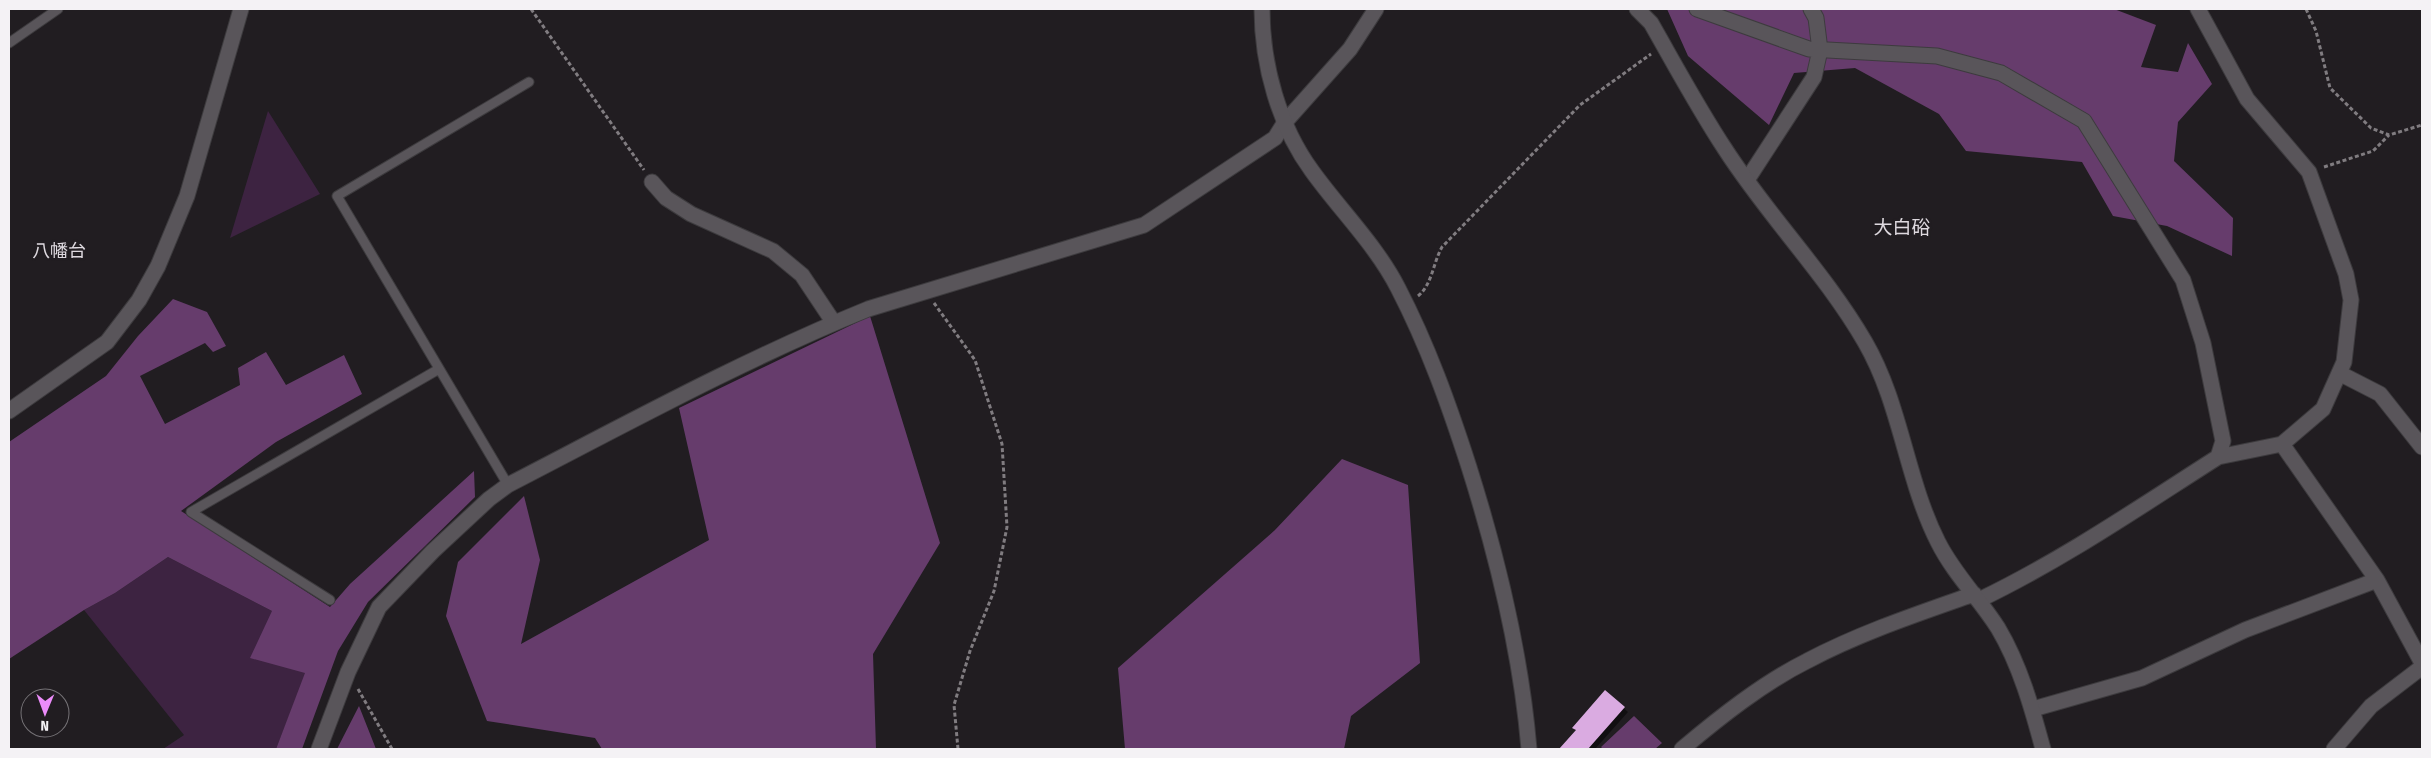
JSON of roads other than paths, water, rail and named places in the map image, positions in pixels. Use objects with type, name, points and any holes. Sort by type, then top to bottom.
[{"type":"street","points":[[9,411],[107,342],[138,300],[158,266],[187,196],[241,9]]},
{"type":"street","points":[[1262,9],[1267,61],[1285,122],[1312,171],[1381,261],[1406,306],[1441,383],[1494,548],[1516,654],[1529,749]]},
{"type":"street","points":[[319,749],[348,672],[379,607],[433,551],[489,499],[508,485],[636,418],[834,323],[868,309],[1144,225],[1275,138],[1285,122],[1350,49],[1376,9]]},
{"type":"street","points":[[1637,9],[1651,23],[1725,150],[1828,287],[1866,343],[1888,394],[1909,467],[1930,524],[1957,573],[1998,629],[2013,658],[2032,709],[2044,749]]},
{"type":"street","points":[[1697,9],[1809,49],[1937,56],[2001,73],[2084,121],[2183,280],[2203,343],[2223,441],[2218,457]]},
{"type":"street","points":[[1747,180],[1814,77],[1820,50],[1816,18],[1811,9]]},
{"type":"street","points":[[1682,749],[1721,716],[1805,662],[1849,640],[1976,597],[2027,577],[2072,552],[2218,457],[2282,444],[2323,409],[2344,362],[2351,300],[2346,274],[2309,172],[2247,99],[2198,9]]},
{"type":"street","points":[[652,182],[666,198],[690,214],[773,251],[802,275],[834,323]]},
{"type":"street","points":[[2339,373],[2380,394],[2422,447]]},
{"type":"street","points":[[2282,444],[2377,580],[2422,663]]},
{"type":"street","points":[[2032,709],[2142,678],[2245,630],[2377,580]]},
{"type":"street","points":[[2334,749],[2371,706],[2422,668]]},
{"type":"lane","points":[[9,43],[58,9]]},
{"type":"lane","points":[[508,485],[337,196],[529,82]]},
{"type":"lane","points":[[330,600],[191,512],[439,369]]},
{"type":"district","name":"大白硲","points":[[1902,227]]},
{"type":"district","name":"八幡台","points":[[59,251]]}]
